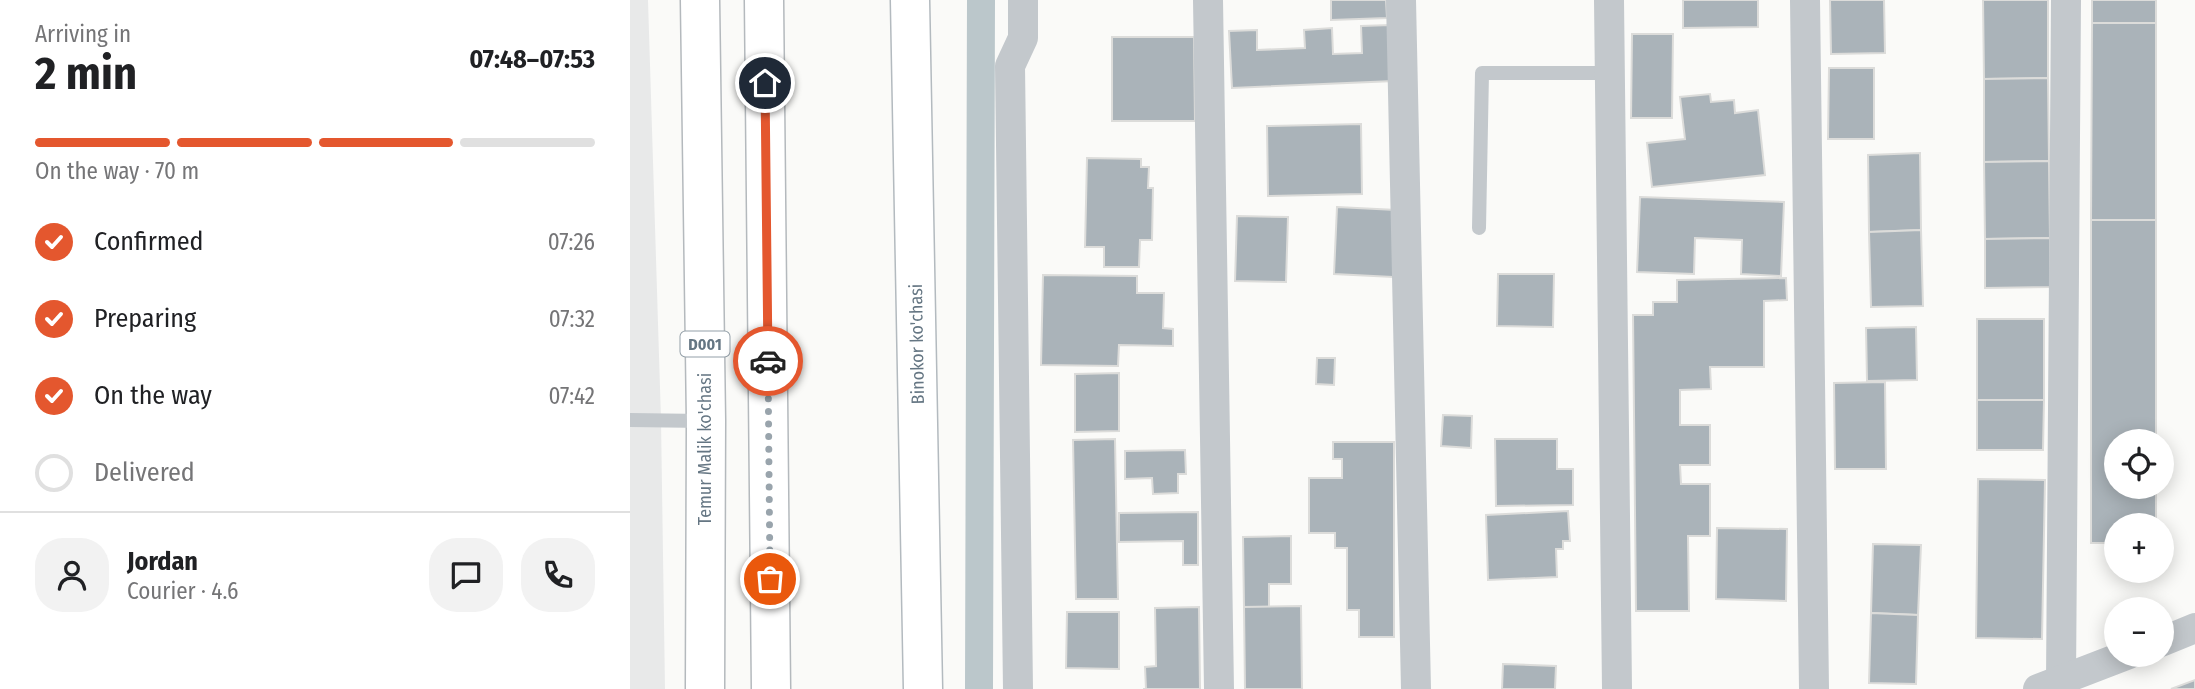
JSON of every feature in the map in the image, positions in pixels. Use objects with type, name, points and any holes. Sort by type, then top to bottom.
[{"type":"main road","name":"Temur Malik ko'chasi","points":[[700,0],[706,421],[705,689]]},
{"type":"main road","points":[[764,0],[771,689]]},
{"type":"main road","name":"Binokor ko'chasi","points":[[910,0],[923,689]]},
{"type":"street","points":[[1017,689],[1010,66],[1023,38],[1023,0]]},
{"type":"street","points":[[1208,0],[1219,689]]},
{"type":"street","points":[[1401,0],[1416,689]]},
{"type":"street","points":[[1609,0],[1617,689]]},
{"type":"street","points":[[1805,0],[1814,689]]},
{"type":"street","points":[[2066,0],[2050,685],[2104,664]]},
{"type":"street","points":[[2174,637],[2195,628]]},
{"type":"lane","points":[[1479,228],[1482,73],[1610,73]]},
{"type":"lane","points":[[630,420],[706,421]]},
{"type":"shaded area","points":[[630,0],[648,0],[661,420],[665,689],[630,689]]},
{"type":"building","points":[[1331,0],[1386,0],[1387,18],[1331,20]]},
{"type":"building","points":[[1683,0],[1758,0],[1758,27],[1683,28]]},
{"type":"building","points":[[1830,0],[1884,0],[1885,53],[1831,54]]},
{"type":"building","points":[[1983,0],[2048,0],[2048,78],[1984,79]]},
{"type":"building","points":[[2092,0],[2156,0],[2156,23],[2092,23]]},
{"type":"building","points":[[2092,23],[2156,23],[2156,220],[2091,220]]},
{"type":"building","points":[[1391,25],[1394,81],[1232,88],[1229,31],[1257,30],[1257,50],[1305,48],[1304,30],[1332,28],[1333,54],[1362,53],[1361,26]]},
{"type":"building","points":[[1632,34],[1673,34],[1672,118],[1631,118]]},
{"type":"building","points":[[1112,37],[1194,37],[1195,121],[1112,121]]},
{"type":"building","points":[[1829,68],[1874,68],[1874,139],[1828,139]]},
{"type":"building","points":[[2048,78],[2049,161],[1984,162],[1984,79]]},
{"type":"building","points":[[1710,94],[1711,102],[1734,100],[1735,113],[1758,110],[1765,175],[1652,187],[1647,143],[1685,139],[1680,97]]},
{"type":"building","points":[[1361,124],[1362,194],[1268,196],[1267,126]]},
{"type":"building","points":[[1920,153],[1921,230],[1869,232],[1868,155]]},
{"type":"building","points":[[1087,158],[1141,159],[1141,167],[1149,167],[1148,188],[1153,188],[1152,240],[1140,240],[1139,267],[1104,267],[1104,247],[1085,247]]},
{"type":"building","points":[[2049,161],[2050,238],[1985,239],[1984,162]]},
{"type":"building","points":[[1640,197],[1784,202],[1781,276],[1741,274],[1742,240],[1695,238],[1694,274],[1637,272]]},
{"type":"building","points":[[1337,207],[1396,210],[1393,277],[1334,274]]},
{"type":"building","points":[[1237,216],[1288,217],[1286,282],[1235,281]]},
{"type":"building","points":[[2091,220],[2156,220],[2156,429],[2104,429],[2104,499],[2156,499],[2156,513],[2104,513],[2104,543],[2091,543]]},
{"type":"building","points":[[1921,230],[1923,306],[1871,307],[1869,232]]},
{"type":"building","points":[[2050,238],[2050,287],[1985,288],[1985,239]]},
{"type":"building","points":[[1498,274],[1554,274],[1553,327],[1497,326]]},
{"type":"building","points":[[1043,275],[1137,276],[1137,293],[1164,293],[1163,328],[1173,329],[1173,346],[1119,345],[1118,366],[1041,365]]},
{"type":"building","points":[[1786,278],[1787,300],[1764,301],[1764,367],[1710,367],[1711,389],[1680,390],[1680,425],[1710,425],[1710,465],[1680,465],[1681,484],[1710,484],[1710,536],[1688,536],[1689,611],[1636,611],[1633,315],[1653,315],[1653,302],[1677,302],[1677,280]]},
{"type":"building","points":[[1977,319],[2044,319],[2044,400],[1977,400]]},
{"type":"building","points":[[1916,327],[1917,380],[1867,381],[1866,328]]},
{"type":"building","points":[[1317,358],[1335,358],[1334,385],[1316,384]]},
{"type":"building","points":[[1119,373],[1119,431],[1075,432],[1075,374]]},
{"type":"building","points":[[1885,382],[1886,469],[1835,469],[1834,383]]},
{"type":"building","points":[[1977,400],[2044,400],[2043,450],[1977,450]]},
{"type":"building","points":[[1443,415],[1472,416],[1471,448],[1441,446]]},
{"type":"building","points":[[1115,439],[1118,599],[1076,599],[1073,440]]},
{"type":"building","points":[[1495,439],[1557,439],[1557,469],[1573,469],[1573,505],[1496,506]]},
{"type":"building","points":[[1333,442],[1394,442],[1394,637],[1359,637],[1359,610],[1347,610],[1347,548],[1335,548],[1335,533],[1309,533],[1309,478],[1342,478],[1342,459],[1333,459]]},
{"type":"building","points":[[1185,450],[1186,474],[1178,474],[1178,493],[1153,494],[1152,478],[1125,479],[1125,451]]},
{"type":"building","points":[[1978,479],[2045,480],[2042,639],[1976,638]]},
{"type":"building","points":[[1568,511],[1570,541],[1563,541],[1563,549],[1556,549],[1557,577],[1488,580],[1486,515]]},
{"type":"building","points":[[1198,512],[1198,565],[1183,565],[1183,541],[1119,542],[1119,513]]},
{"type":"building","points":[[1717,528],[1787,529],[1786,601],[1716,599]]},
{"type":"building","points":[[1291,536],[1291,584],[1269,584],[1269,607],[1244,607],[1243,537]]},
{"type":"building","points":[[1873,544],[1921,545],[1918,615],[1871,613]]},
{"type":"building","points":[[1301,606],[1302,689],[1245,689],[1244,607]]},
{"type":"building","points":[[1199,607],[1200,689],[1146,689],[1145,667],[1156,666],[1155,608]]},
{"type":"building","points":[[1067,612],[1119,612],[1119,669],[1066,668]]},
{"type":"building","points":[[1871,613],[1918,615],[1916,684],[1869,683]]},
{"type":"building","points":[[1503,664],[1556,666],[1555,689],[1502,689]]},
{"type":"building","points":[[2195,680],[2195,689],[2171,689]]},
{"type":"waterway","points":[[979,689],[981,0]]},
{"type":"way so far","points":[[768,361],[770,579]]},
{"type":"route","points":[[765,83],[768,361]]}]
